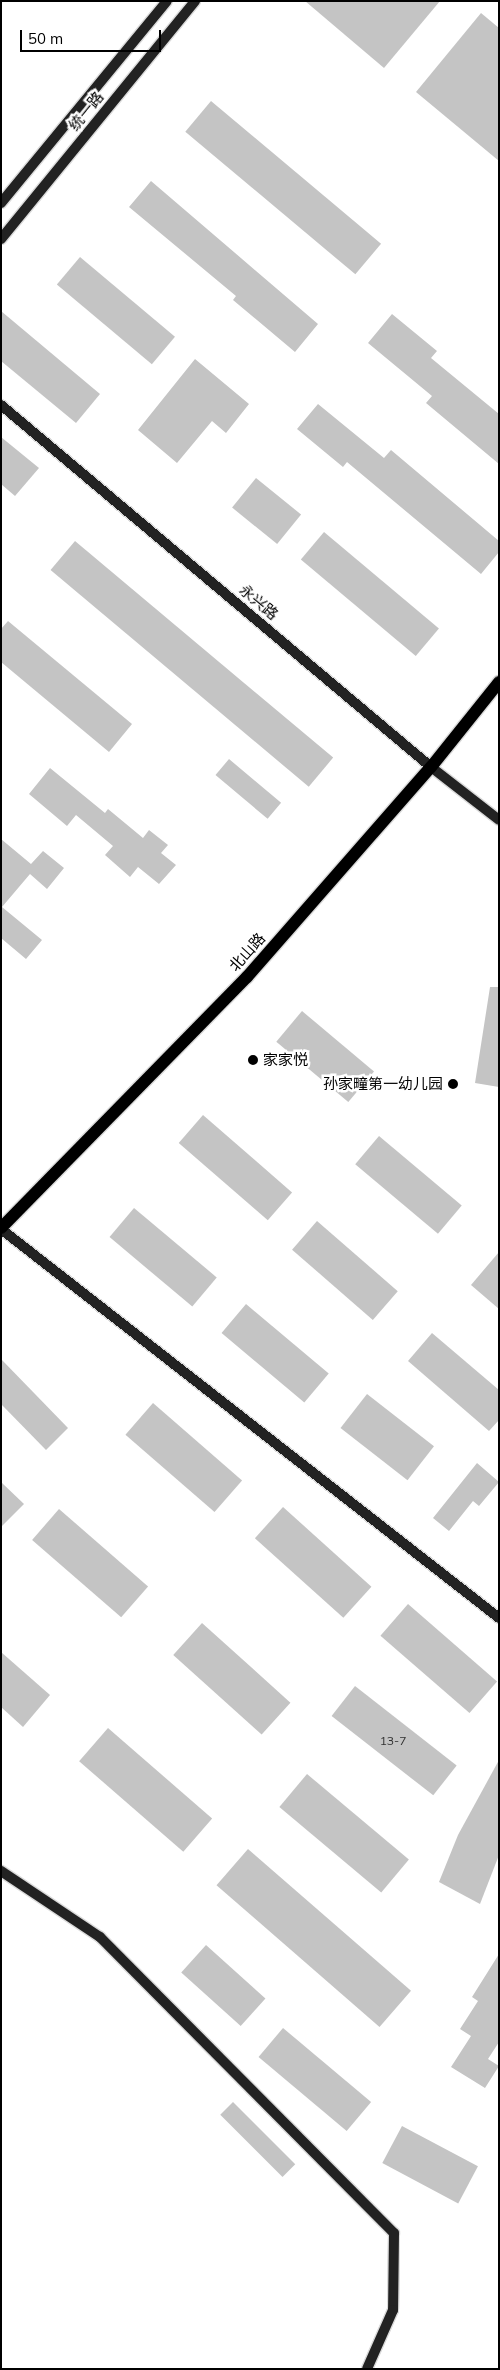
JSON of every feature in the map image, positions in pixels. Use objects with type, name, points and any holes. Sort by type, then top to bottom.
[{"type":"main road","name":"北山路","points":[[1,1228],[247,977],[430,767],[499,682]]},
{"type":"street","name":"统一路","points":[[1,203],[167,1]]},
{"type":"street","name":"统一路","points":[[1,239],[195,1]]},
{"type":"street","name":"永兴路","points":[[1,405],[430,767],[499,820]]},
{"type":"street","points":[[1,1228],[499,1618]]},
{"type":"street","points":[[1,1871],[100,1936],[394,2233],[393,2310],[367,2369]]},
{"type":"building","points":[[305,1],[440,1],[384,68]]},
{"type":"building","points":[[481,13],[499,28],[499,161],[416,92]]},
{"type":"building","points":[[211,101],[381,244],[355,274],[185,132]]},
{"type":"building","points":[[151,181],[318,324],[295,352],[233,300],[236,296],[129,207]]},
{"type":"building","points":[[80,257],[175,337],[152,364],[57,285]]},
{"type":"building","points":[[1,311],[100,394],[76,423],[1,361]]},
{"type":"building","points":[[392,314],[437,351],[431,358],[499,414],[499,464],[426,403],[432,396],[368,343]]},
{"type":"building","points":[[195,359],[249,404],[226,433],[212,421],[177,463],[138,430]]},
{"type":"building","points":[[318,404],[384,458],[391,450],[499,541],[499,552],[481,574],[347,462],[343,467],[297,429]]},
{"type":"building","points":[[1,437],[39,468],[15,496],[1,484]]},
{"type":"building","points":[[256,478],[301,515],[277,544],[232,508]]},
{"type":"building","points":[[324,532],[439,628],[416,656],[301,560]]},
{"type":"building","points":[[75,541],[333,758],[309,787],[51,570]]},
{"type":"building","points":[[8,621],[132,724],[109,752],[1,662],[1,629]]},
{"type":"building","points":[[229,759],[281,803],[268,819],[216,775]]},
{"type":"building","points":[[50,768],[105,813],[108,809],[143,838],[149,830],[168,845],[161,853],[176,865],[159,884],[138,867],[130,877],[105,855],[113,846],[76,815],[67,826],[29,794]]},
{"type":"building","points":[[1,839],[31,864],[43,851],[64,868],[47,889],[30,874],[2,907],[42,940],[26,959],[1,938]]},
{"type":"building","points":[[490,987],[499,987],[499,1087],[475,1083]]},
{"type":"building","points":[[302,1011],[374,1071],[348,1102],[276,1042]]},
{"type":"building","points":[[203,1115],[292,1192],[268,1220],[179,1143]]},
{"type":"building","points":[[379,1136],[462,1205],[438,1234],[355,1164]]},
{"type":"building","points":[[134,1208],[217,1277],[192,1307],[110,1237]]},
{"type":"building","points":[[317,1221],[398,1291],[373,1320],[292,1250]]},
{"type":"building","points":[[499,1252],[499,1309],[471,1285]]},
{"type":"building","points":[[246,1304],[329,1373],[304,1403],[222,1333]]},
{"type":"building","points":[[432,1333],[499,1390],[499,1420],[489,1431],[408,1361]]},
{"type":"building","points":[[1,1359],[68,1428],[46,1450],[1,1404]]},
{"type":"building","points":[[367,1394],[434,1446],[408,1480],[341,1428]]},
{"type":"building","points":[[153,1403],[242,1480],[215,1512],[125,1435]]},
{"type":"building","points":[[477,1463],[499,1482],[479,1506],[473,1501],[449,1531],[433,1518]]},
{"type":"building","points":[[1,1482],[24,1504],[1,1527]]},
{"type":"building","points":[[283,1507],[371,1587],[343,1618],[255,1538]]},
{"type":"building","points":[[59,1509],[148,1586],[121,1617],[32,1540]]},
{"type":"building","points":[[408,1604],[497,1681],[470,1713],[380,1636]]},
{"type":"building","points":[[202,1623],[290,1703],[262,1735],[173,1655]]},
{"type":"building","points":[[1,1652],[50,1695],[23,1727],[1,1707]]},
{"type":"building","points":[[355,1686],[457,1765],[433,1795],[332,1716]]},
{"type":"building","points":[[108,1728],[212,1819],[183,1852],[79,1761]]},
{"type":"building","points":[[499,1760],[499,1855],[480,1904],[439,1882],[458,1835]]},
{"type":"building","points":[[307,1774],[409,1859],[381,1892],[279,1807]]},
{"type":"building","points":[[248,1849],[411,1991],[380,2027],[217,1885]]},
{"type":"building","points":[[206,1945],[265,1999],[241,2026],[181,1972]]},
{"type":"building","points":[[499,1954],[499,2042],[488,2059],[499,2066],[485,2088],[451,2067],[471,2036],[460,2029],[478,2001],[472,1997]]},
{"type":"building","points":[[283,2028],[371,2102],[347,2131],[259,2057]]},
{"type":"building","points":[[233,2102],[295,2164],[282,2177],[220,2115]]},
{"type":"building","points":[[402,2126],[478,2166],[458,2203],[382,2163]]},
{"type":"place","name":"家家悦","points":[[253,1060]]},
{"type":"place","name":"孙家疃第一幼儿园","points":[[453,1084]]}]
